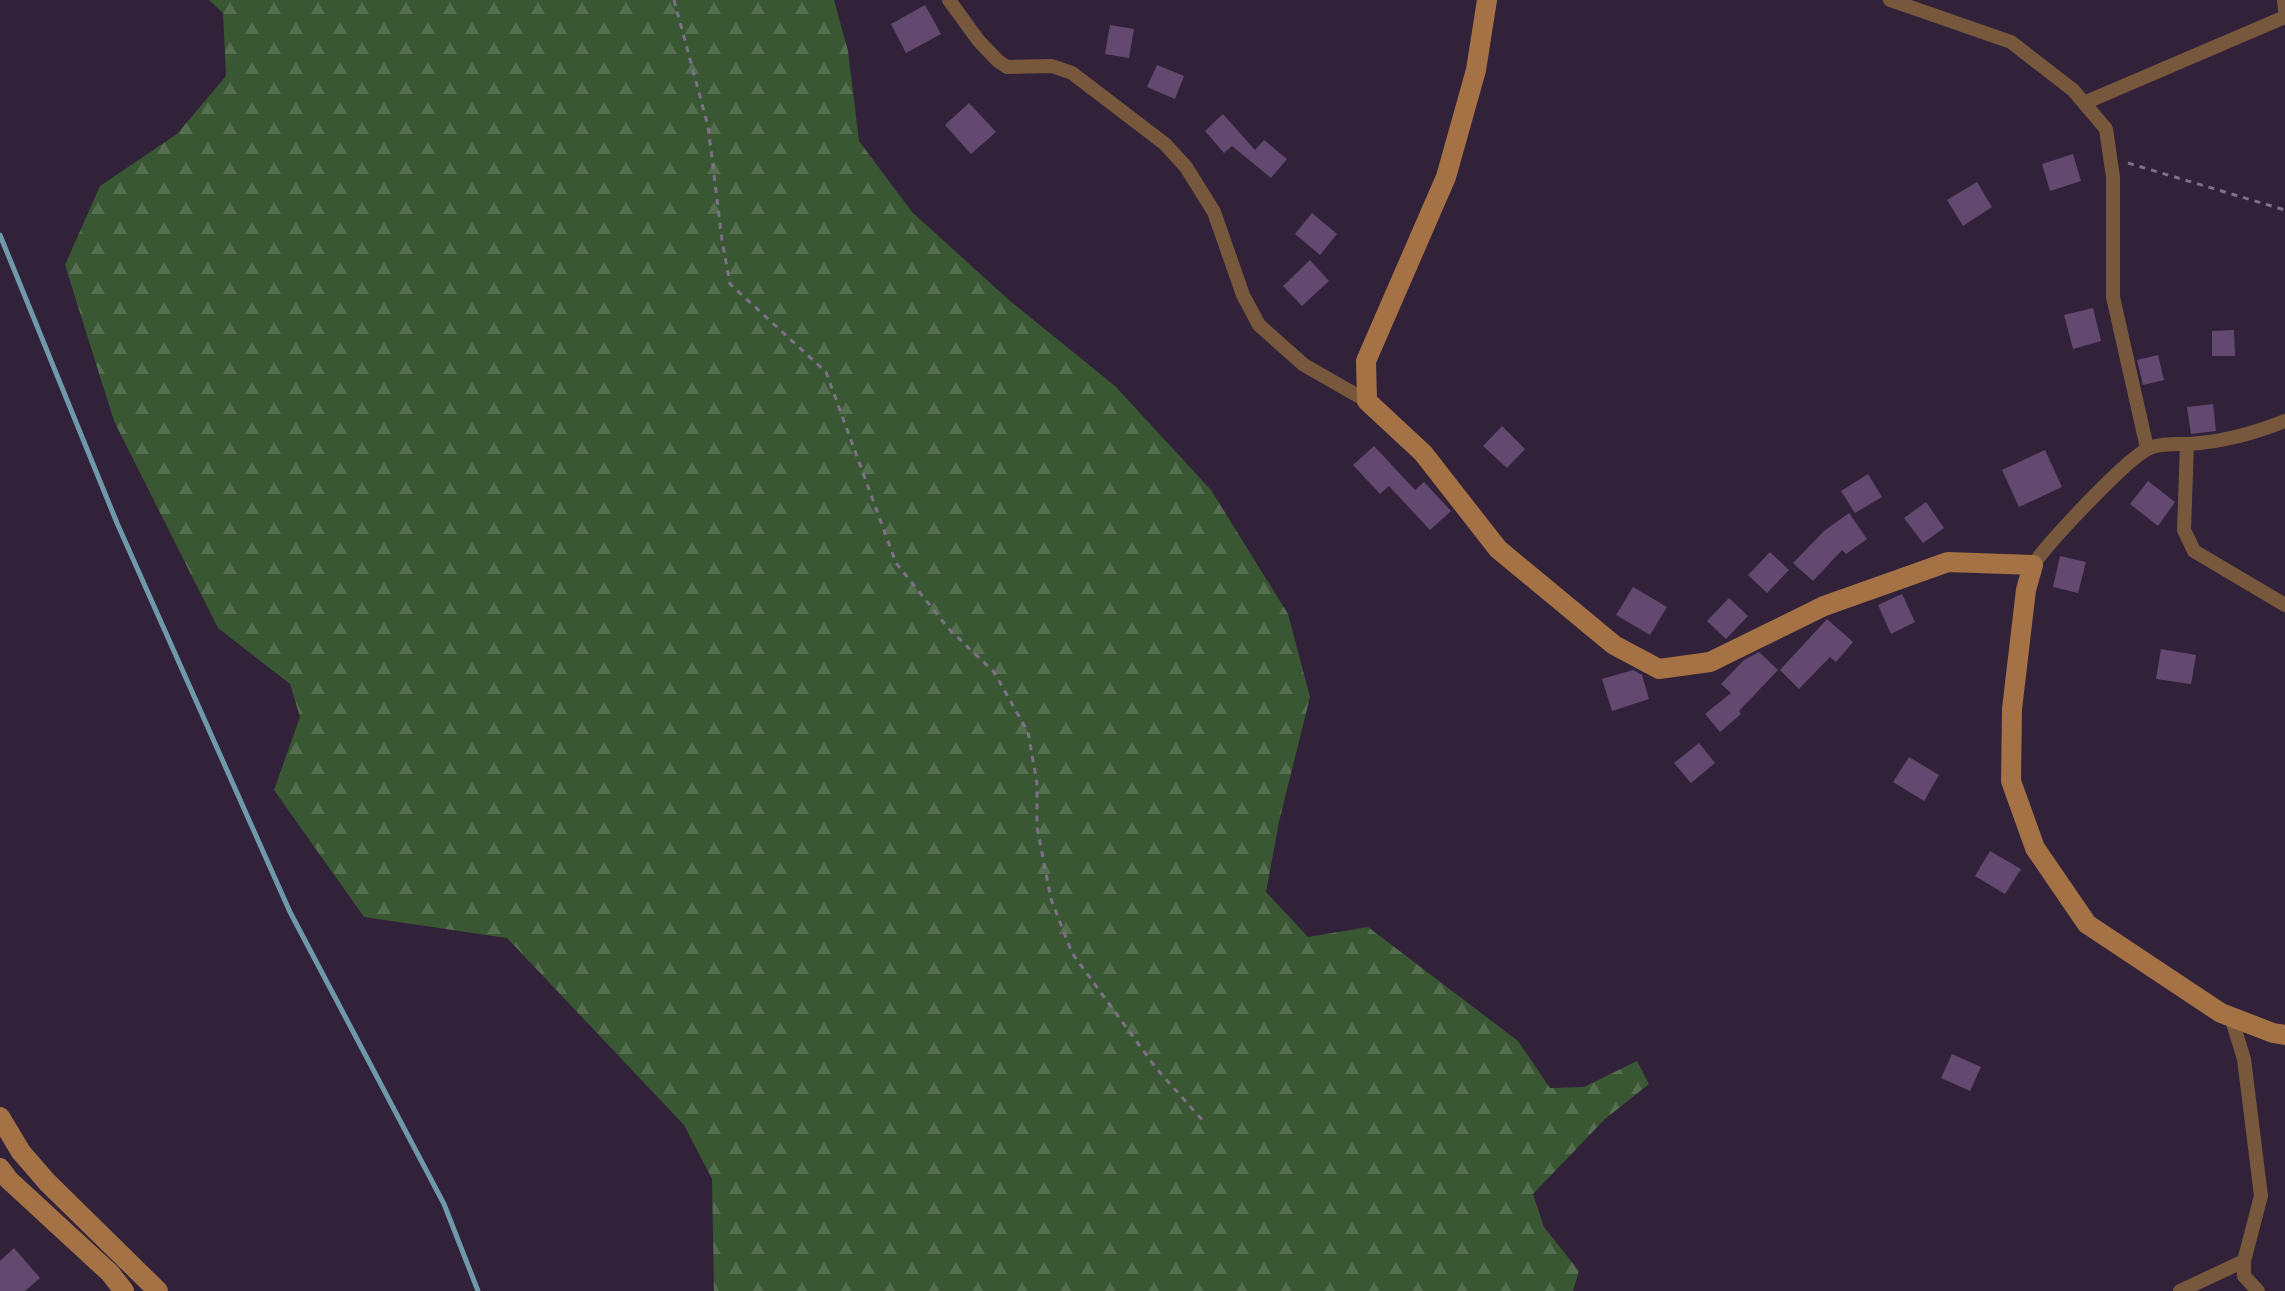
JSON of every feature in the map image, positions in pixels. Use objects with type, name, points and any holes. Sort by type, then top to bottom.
[{"type":"street","points":[[949,0],[978,40],[998,61],[1007,67],[1052,66],[1072,73],[1165,144],[1186,167],[1214,212],[1243,295],[1259,325],[1304,365],[1367,401],[1423,453],[1498,549],[1614,645],[1659,669],[1710,662],[1824,606],[1948,562],[2033,565]]},
{"type":"street","points":[[1367,401],[1366,361],[1446,177],[1476,70],[1487,0]]},
{"type":"street","points":[[1890,0],[2011,42],[2073,90],[2106,129],[2113,177],[2113,297],[2147,448]]},
{"type":"street","points":[[2284,0],[2285,10]]},
{"type":"street","points":[[2084,103],[2285,17]]},
{"type":"street","points":[[2285,421],[2262,431],[2187,444],[2170,442],[2147,448],[2045,548],[2033,565],[2026,590],[2012,709],[2011,781],[2035,848],[2087,924],[2221,1013],[2285,1035]]},
{"type":"street","points":[[2187,444],[2184,530],[2194,551],[2285,605]]},
{"type":"street","points":[[2231,1017],[2244,1059],[2261,1196],[2244,1261],[2244,1276],[2258,1291]]},
{"type":"street","points":[[0,1117],[21,1152],[47,1182],[158,1291]]},
{"type":"street","points":[[0,1168],[9,1180],[110,1273],[124,1291]]},
{"type":"street","points":[[2180,1291],[2244,1261]]},
{"type":"path","points":[[674,0],[708,126],[730,284],[826,372],[896,563],[949,629],[994,672],[1028,732],[1037,783],[1039,842],[1051,899],[1072,953],[1156,1068],[1204,1122]]},
{"type":"path","points":[[2111,158],[2285,210]]},
{"type":"green space","points":[[209,0],[834,0],[848,51],[859,141],[912,212],[1009,300],[1115,386],[1211,490],[1288,614],[1310,697],[1279,822],[1266,892],[1308,937],[1368,927],[1518,1041],[1550,1088],[1584,1087],[1637,1061],[1649,1084],[1605,1119],[1533,1194],[1544,1227],[1579,1271],[1573,1291],[714,1291],[712,1179],[684,1125],[507,938],[364,917],[274,790],[300,717],[290,684],[218,628],[114,421],[65,265],[100,186],[177,134],[226,76],[223,13]]},
{"type":"building","points":[[925,5],[941,34],[906,53],[891,24]]},
{"type":"building","points":[[1110,25],[1134,29],[1129,58],[1105,54]]},
{"type":"building","points":[[1157,65],[1184,76],[1175,99],[1147,87]]},
{"type":"building","points":[[969,103],[996,132],[971,154],[945,125]]},
{"type":"building","points":[[1223,114],[1255,150],[1264,140],[1287,159],[1271,178],[1232,146],[1224,153],[1205,131]]},
{"type":"building","points":[[2073,154],[2081,181],[2050,191],[2042,164]]},
{"type":"building","points":[[1977,182],[1992,207],[1963,226],[1947,200]]},
{"type":"building","points":[[1312,213],[1337,234],[1320,255],[1295,234]]},
{"type":"building","points":[[1310,260],[1329,281],[1302,306],[1283,286]]},
{"type":"building","points":[[2093,308],[2101,341],[2073,349],[2064,315]]},
{"type":"building","points":[[2234,330],[2235,356],[2212,356],[2212,331]]},
{"type":"building","points":[[2158,355],[2164,380],[2143,385],[2137,360]]},
{"type":"building","points":[[2213,404],[2216,431],[2191,434],[2187,407]]},
{"type":"building","points":[[1502,426],[1525,449],[1507,468],[1483,446]]},
{"type":"building","points":[[1374,446],[1415,490],[1424,482],[1451,511],[1430,530],[1389,486],[1380,494],[1353,465]]},
{"type":"building","points":[[2045,450],[2062,487],[2019,507],[2002,470]]},
{"type":"building","points":[[1868,474],[1882,497],[1855,513],[1841,491]]},
{"type":"building","points":[[2148,481],[2175,502],[2158,526],[2130,504]]},
{"type":"building","points":[[1926,502],[1944,528],[1923,543],[1904,518]]},
{"type":"building","points":[[1849,513],[1867,539],[1846,554],[1842,550],[1813,581],[1793,563],[1824,531]]},
{"type":"building","points":[[1770,552],[1789,570],[1767,593],[1748,575]]},
{"type":"building","points":[[2060,556],[2086,562],[2078,593],[2053,587]]},
{"type":"building","points":[[1633,587],[1667,607],[1650,635],[1616,615]]},
{"type":"building","points":[[1902,594],[1915,622],[1891,634],[1878,605]]},
{"type":"building","points":[[1729,598],[1748,616],[1726,639],[1707,621]]},
{"type":"building","points":[[1827,619],[1853,642],[1836,662],[1830,657],[1799,689],[1780,670]]},
{"type":"building","points":[[2161,649],[2196,655],[2191,684],[2156,679]]},
{"type":"building","points":[[1759,652],[1778,670],[1739,711],[1741,714],[1720,732],[1705,714],[1731,693],[1721,684],[1744,660]]},
{"type":"building","points":[[1633,670],[1642,675],[1649,699],[1612,711],[1602,679]]},
{"type":"building","points":[[1699,743],[1715,763],[1691,783],[1674,763]]},
{"type":"building","points":[[1909,757],[1939,775],[1924,801],[1893,782]]},
{"type":"building","points":[[1990,851],[2021,869],[2005,894],[1975,876]]},
{"type":"building","points":[[1952,1054],[1981,1067],[1970,1091],[1941,1078]]},
{"type":"building","points":[[14,1248],[40,1278],[25,1291],[0,1291],[0,1261]]},
{"type":"waterway","points":[[0,235],[117,523],[290,912],[444,1204],[478,1291]]}]
